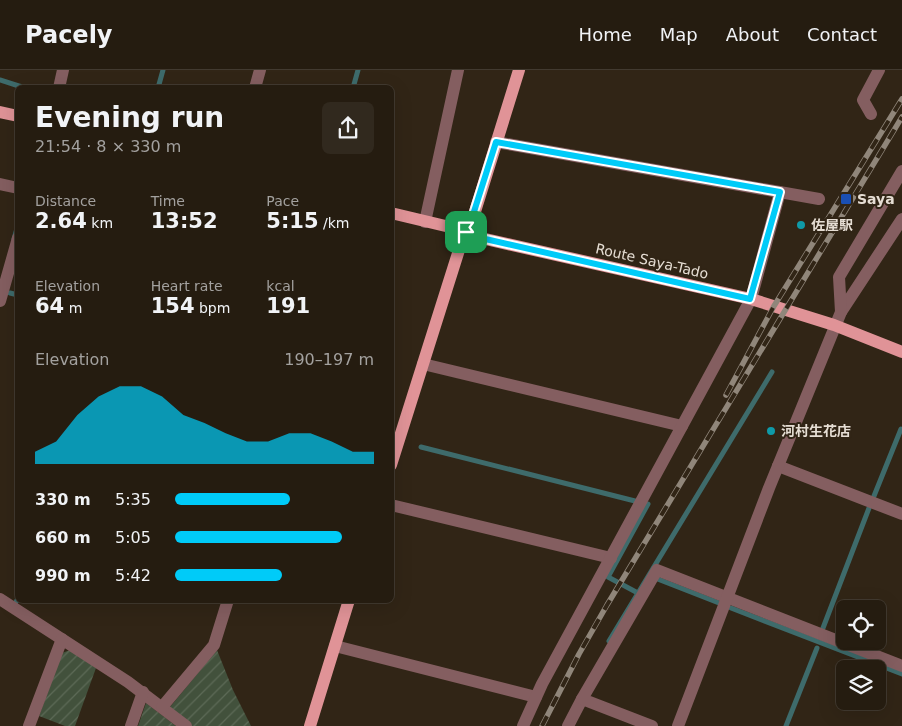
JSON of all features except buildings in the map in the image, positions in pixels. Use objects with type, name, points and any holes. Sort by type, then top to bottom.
[{"type":"main road","points":[[394,456],[519,70]]},
{"type":"main road","points":[[0,112],[15,115]]},
{"type":"main road","name":"Route Saya-Tado","points":[[394,214],[490,240],[750,299],[834,325],[902,352]]},
{"type":"main road","points":[[310,726],[348,603]]},
{"type":"street","points":[[60,85],[64,70]]},
{"type":"street","points":[[256,85],[260,70]]},
{"type":"street","points":[[425,222],[458,70]]},
{"type":"street","points":[[871,114],[863,100],[880,70]]},
{"type":"street","points":[[496,142],[819,199]]},
{"type":"street","points":[[841,312],[839,277],[902,171]]},
{"type":"street","points":[[0,184],[15,187]]},
{"type":"street","points":[[523,726],[536,698],[750,299],[780,192]]},
{"type":"street","points":[[678,726],[726,597],[834,325],[902,219]]},
{"type":"street","points":[[0,301],[15,248]]},
{"type":"street","points":[[423,364],[682,426]]},
{"type":"street","points":[[778,466],[902,514]]},
{"type":"street","points":[[394,506],[611,558]]},
{"type":"street","points":[[568,726],[657,570],[902,666]]},
{"type":"street","points":[[0,599],[142,692],[186,726]]},
{"type":"street","points":[[162,706],[214,644],[227,603]]},
{"type":"street","points":[[29,726],[62,639]]},
{"type":"street","points":[[335,646],[536,698]]},
{"type":"street","points":[[131,726],[142,692]]},
{"type":"street","points":[[582,699],[652,726]]},
{"type":"green space","points":[[70,650],[96,668],[75,726],[65,726],[39,716],[62,653]]},
{"type":"green space","points":[[217,650],[233,690],[251,726],[192,726],[170,707]]},
{"type":"green space","points":[[146,703],[176,726],[138,726]]},
{"type":"waterway","points":[[159,85],[163,70]]},
{"type":"waterway","points":[[354,85],[358,70]]},
{"type":"waterway","points":[[0,80],[16,85]]},
{"type":"waterway","points":[[10,293],[15,294]]},
{"type":"waterway","points":[[609,641],[772,372]]},
{"type":"waterway","points":[[874,496],[901,429]]},
{"type":"waterway","points":[[421,447],[635,501]]},
{"type":"waterway","points":[[636,592],[608,577],[648,504]]},
{"type":"waterway","points":[[823,628],[869,508]]},
{"type":"waterway","points":[[655,578],[719,603]]},
{"type":"waterway","points":[[731,608],[902,674]]},
{"type":"waterway","points":[[786,726],[817,648]]},
{"type":"railway","points":[[726,395],[774,306],[902,99]]},
{"type":"railway","points":[[542,726],[607,605],[902,117]]},
{"type":"place","name":"Saya","points":[[846,199]]},
{"type":"place","name":"佐屋駅","points":[[801,225]]},
{"type":"place","name":"河村生花店","points":[[771,431]]},
{"type":"route","points":[[496,142],[780,192],[750,299],[481,238],[466,232],[496,142]]}]
